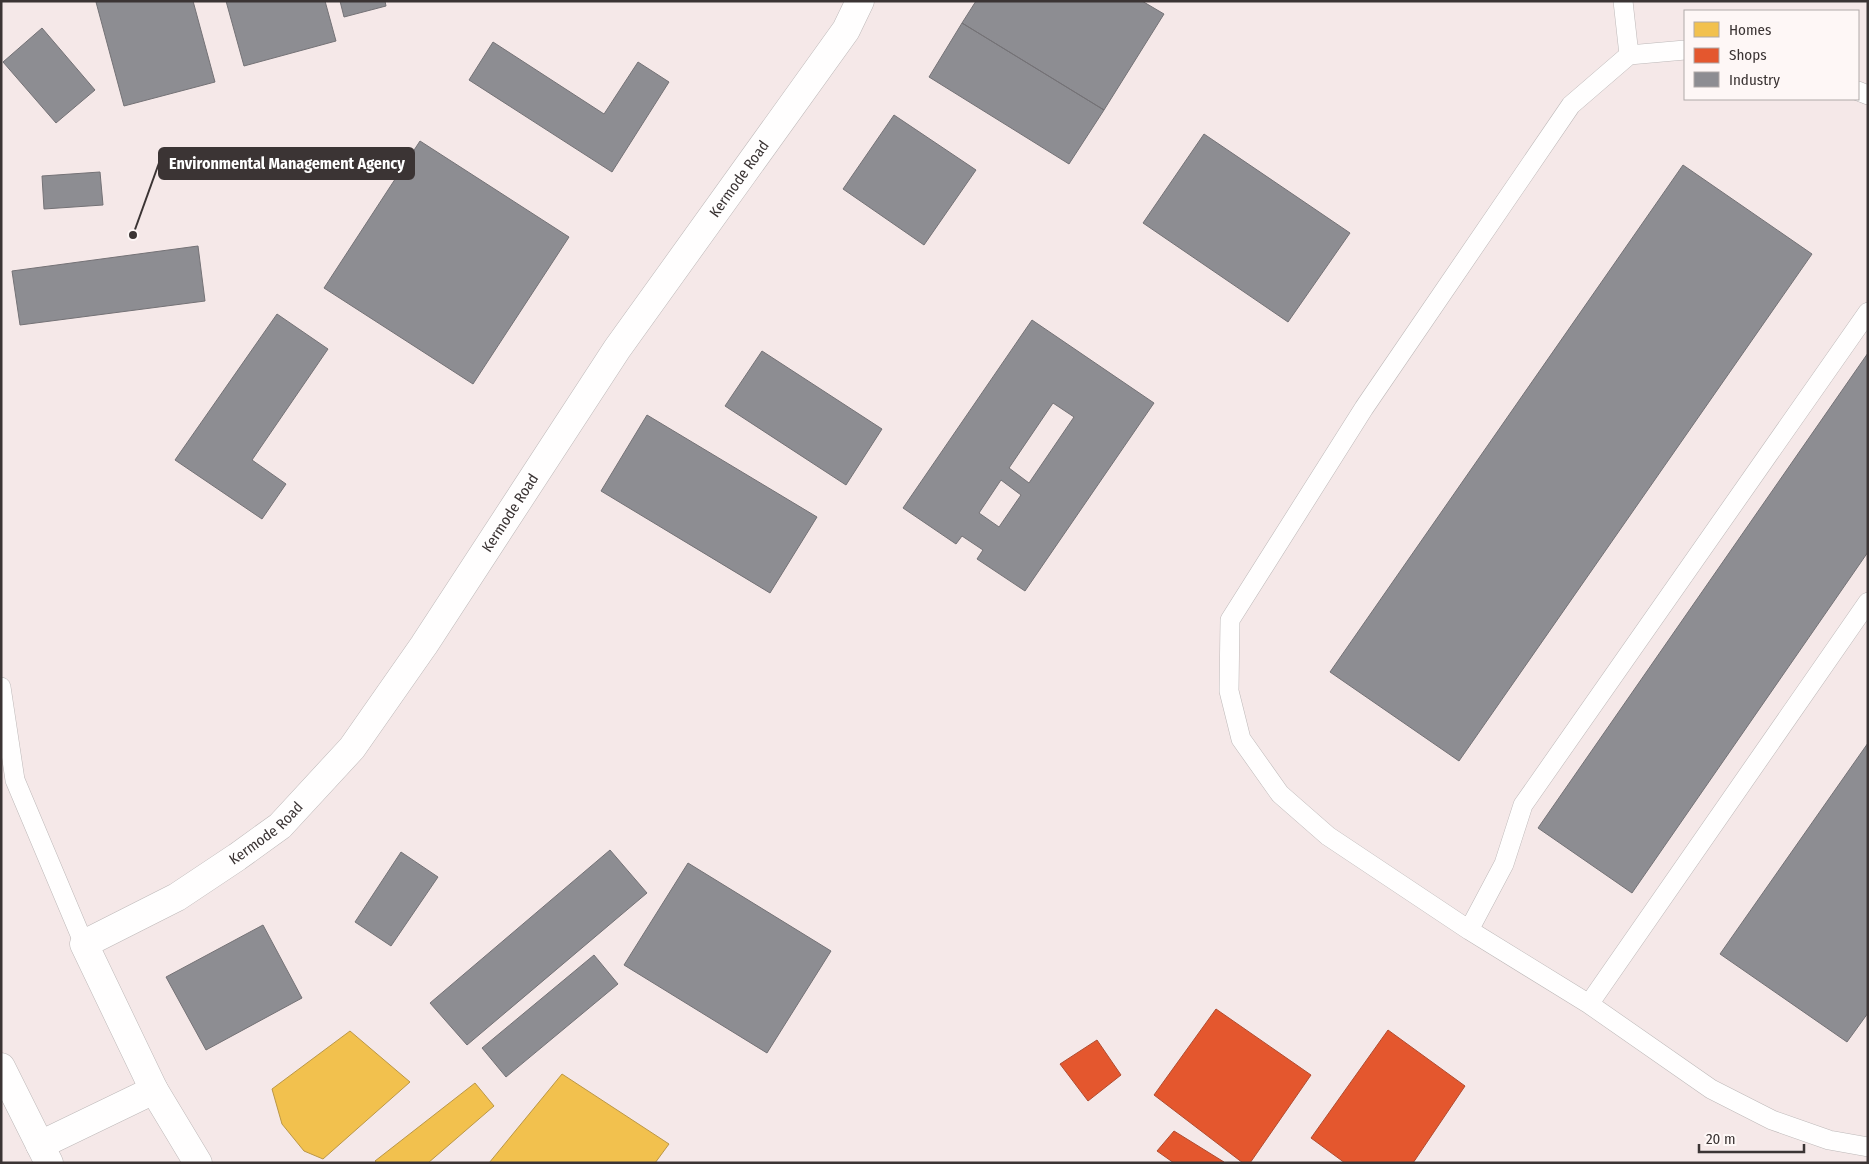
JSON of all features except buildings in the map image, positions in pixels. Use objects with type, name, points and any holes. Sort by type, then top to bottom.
[{"type":"street","name":"Kermode Road","points":[[84,944],[177,897],[280,826],[352,748],[424,645],[617,350],[846,30],[860,1]]},
{"type":"street","points":[[84,944],[154,1090],[198,1163]]},
{"type":"street","points":[[1,1067],[44,1154],[154,1090]]},
{"type":"lane","points":[[1624,1],[1629,55]]},
{"type":"lane","points":[[1684,50],[1629,55],[1571,105],[1364,408],[1230,620],[1229,692],[1241,740],[1280,794],[1328,836],[1469,930],[1589,1004],[1711,1089],[1772,1120],[1830,1140],[1868,1147]]},
{"type":"lane","points":[[1469,930],[1504,864],[1524,806],[1868,312]]},
{"type":"lane","points":[[1589,1004],[1868,602]]},
{"type":"lane","points":[[1,687],[15,780],[84,944]]},
{"type":"shaded area","points":[[1,1],[1868,1],[1868,1163],[1,1163]]},
{"type":"place","name":"Environmental Management Agency","points":[[133,235]]}]
